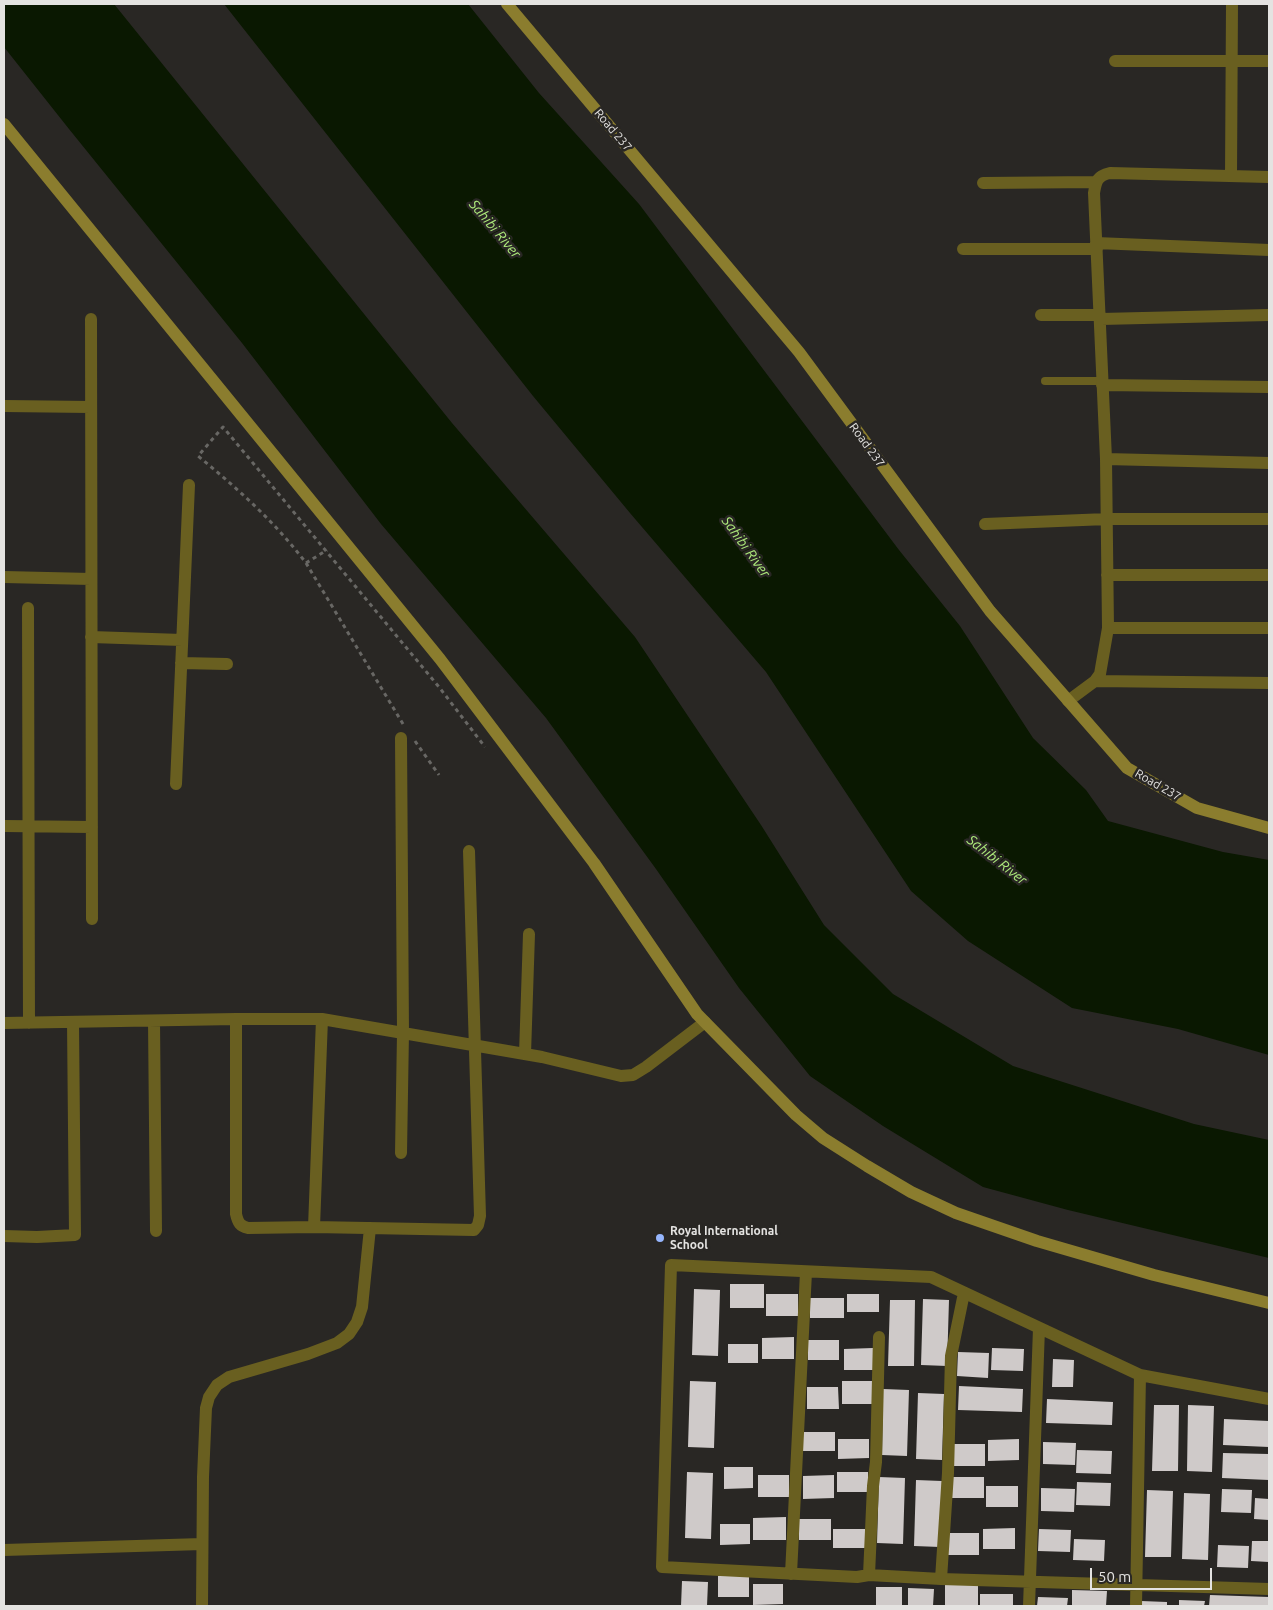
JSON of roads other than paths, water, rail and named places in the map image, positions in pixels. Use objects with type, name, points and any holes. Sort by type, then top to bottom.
[{"type":"street","name":"Road 237","points":[[507,4],[799,352],[990,611],[1126,768],[1197,808],[1269,828]]},
{"type":"street","points":[[1231,176],[1232,4]]},
{"type":"street","points":[[1115,61],[1269,61]]},
{"type":"street","points":[[4,124],[440,659],[594,863],[697,1014],[796,1114],[822,1138],[911,1192],[956,1212],[1037,1241],[1154,1275],[1269,1303]]},
{"type":"street","points":[[1068,701],[1095,681],[1100,674],[1108,628],[1106,459],[1094,193],[1096,182],[1102,175],[1110,173],[1269,177]]},
{"type":"street","points":[[982,183],[1096,182]]},
{"type":"street","points":[[963,249],[1096,246],[1269,250]]},
{"type":"street","points":[[1041,315],[1100,317],[1269,315]]},
{"type":"street","points":[[91,319],[92,919]]},
{"type":"street","points":[[1102,383],[1269,388]]},
{"type":"street","points":[[4,406],[91,407]]},
{"type":"street","points":[[1106,459],[1269,463]]},
{"type":"street","points":[[176,784],[190,485]]},
{"type":"street","points":[[985,524],[1107,519],[1269,519]]},
{"type":"street","points":[[1107,575],[1269,575]]},
{"type":"street","points":[[4,578],[91,579]]},
{"type":"street","points":[[28,608],[29,1023]]},
{"type":"street","points":[[1108,628],[1269,628]]},
{"type":"street","points":[[92,637],[182,640]]},
{"type":"street","points":[[182,662],[227,664]]},
{"type":"street","points":[[1095,681],[1269,683]]},
{"type":"street","points":[[401,1153],[407,735]]},
{"type":"street","points":[[4,826],[92,827]]},
{"type":"street","points":[[236,1019],[236,1214],[238,1223],[248,1228],[314,1227],[474,1230],[478,1225],[480,1216],[469,851]]},
{"type":"street","points":[[525,1054],[529,934]]},
{"type":"street","points":[[4,1023],[322,1019],[525,1054],[622,1076],[633,1074],[646,1067],[705,1022]]},
{"type":"street","points":[[314,1227],[322,1019]]},
{"type":"street","points":[[154,1021],[156,1231]]},
{"type":"street","points":[[4,1236],[75,1235],[73,1022]]},
{"type":"street","points":[[202,1606],[203,1478],[206,1408],[209,1397],[217,1385],[229,1377],[308,1354],[337,1343],[350,1334],[357,1322],[362,1307],[370,1228]]},
{"type":"street","points":[[1269,1398],[1140,1375],[931,1277],[671,1265],[662,1567],[857,1577],[869,1575],[1269,1589]]},
{"type":"street","points":[[791,1574],[806,1272]]},
{"type":"street","points":[[941,1579],[948,1473],[952,1356],[964,1293]]},
{"type":"street","points":[[1029,1606],[1039,1328]]},
{"type":"street","points":[[869,1575],[873,1486],[876,1462],[879,1337]]},
{"type":"street","points":[[1136,1606],[1140,1375]]},
{"type":"street","points":[[4,1550],[202,1544]]},
{"type":"lane","points":[[1045,382],[1102,383]]},
{"type":"water","points":[[4,4],[114,4],[452,423],[635,637],[761,825],[824,925],[893,994],[1013,1066],[1194,1124],[1269,1140],[1269,1258],[1068,1210],[983,1187],[883,1126],[810,1076],[739,988],[656,869],[546,718],[381,524],[242,343],[4,47]]},
{"type":"water","name":"Sahibi River","points":[[224,4],[468,4],[539,93],[639,204],[899,550],[960,626],[1033,738],[1086,790],[1108,821],[1223,852],[1269,860],[1269,1055],[1178,1029],[1072,1008],[968,941],[911,891],[766,672],[533,396]]},
{"type":"place","name":"Royal International School","points":[[660,1238]]}]
